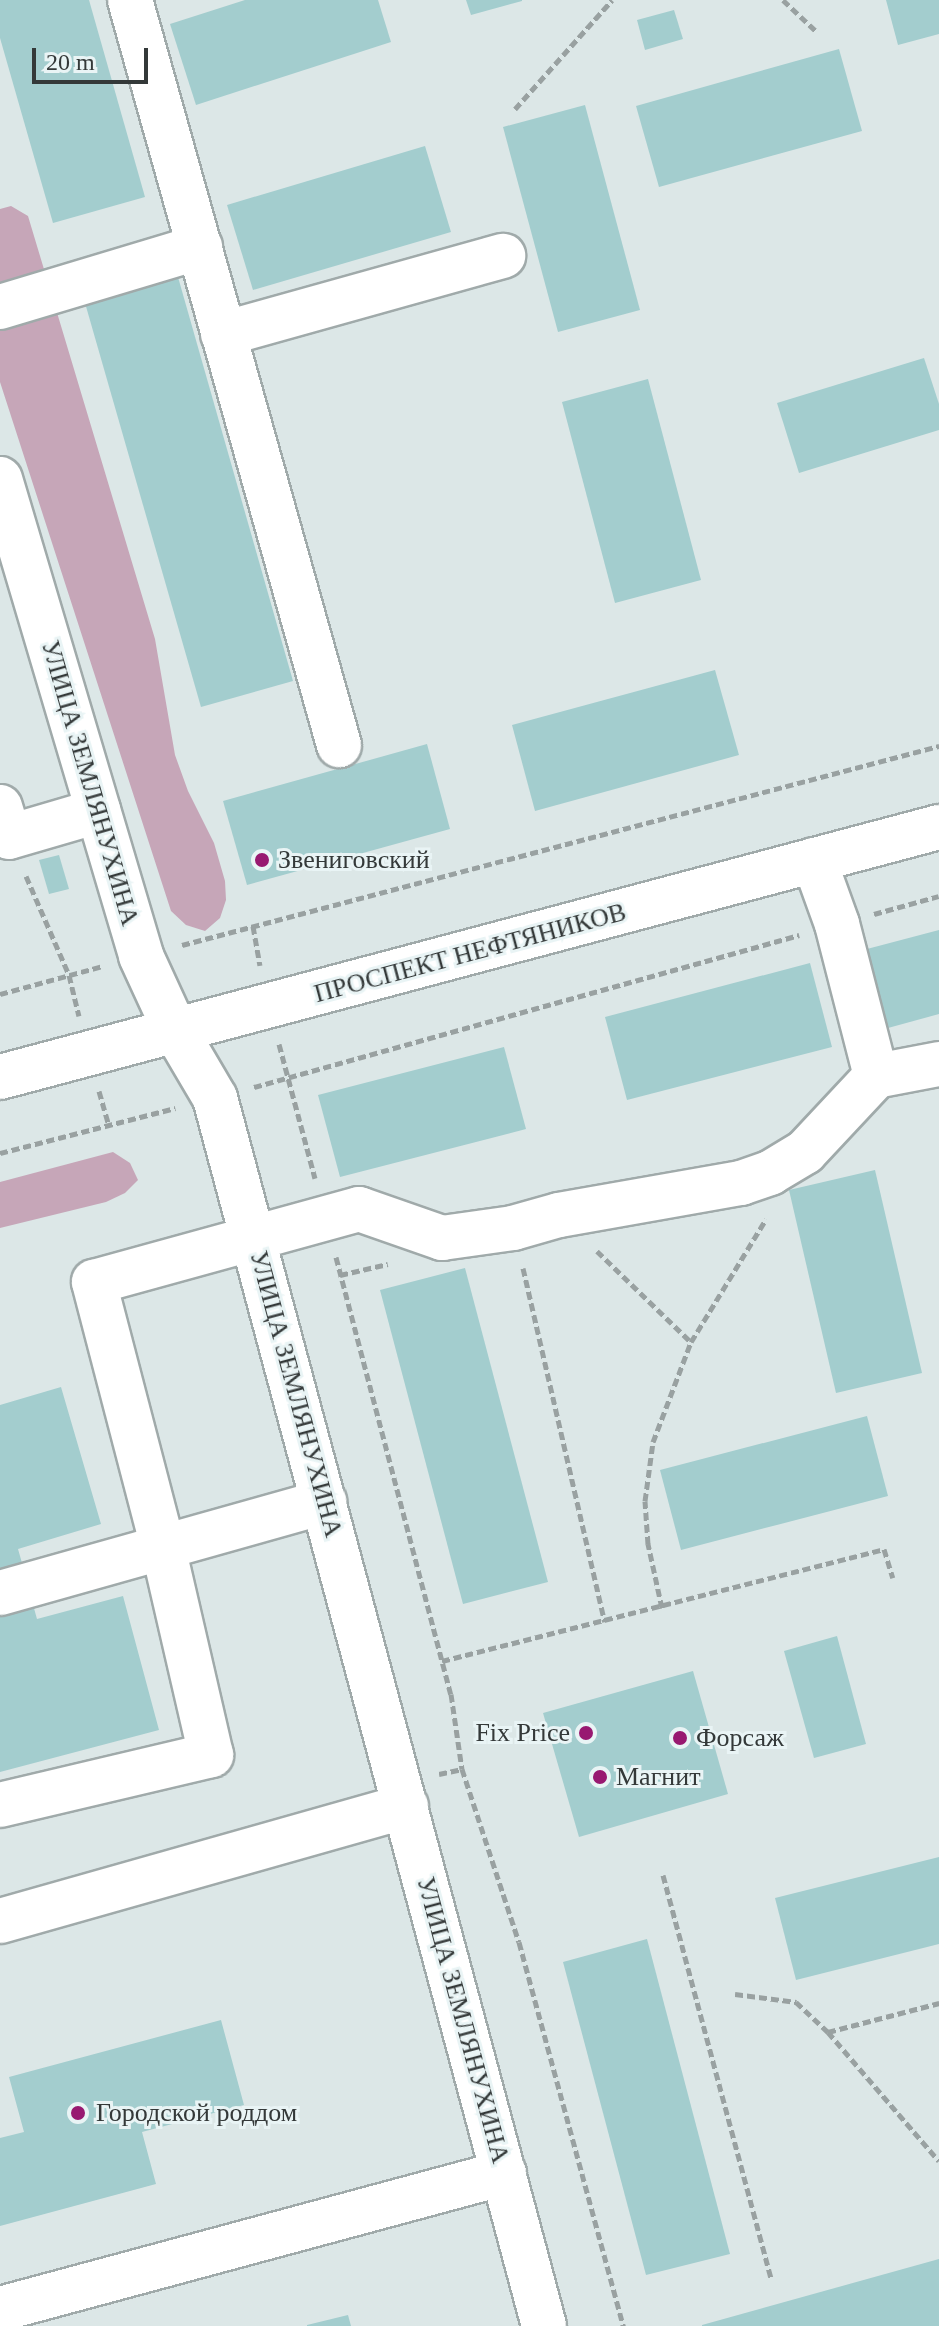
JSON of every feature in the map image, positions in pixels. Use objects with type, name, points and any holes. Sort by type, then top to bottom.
[{"type":"street","points":[[130,0],[339,745]]},
{"type":"street","points":[[0,307],[200,247]]},
{"type":"street","points":[[223,334],[503,256]]},
{"type":"street","name":"УЛИЦА ЗЕМЛЯНУХИНА","points":[[0,479],[141,956],[175,1030],[215,1098],[255,1238],[544,2326]]},
{"type":"street","points":[[5,822],[98,811]]},
{"type":"street","name":"ПРОСПЕКТ НЕФТЯНИКОВ","points":[[0,1077],[939,827]]},
{"type":"street","points":[[814,860],[837,924],[876,1076]]},
{"type":"street","points":[[0,1805],[211,1755],[163,1547],[94,1282],[359,1209],[442,1238],[513,1228],[559,1215],[741,1183],[770,1173],[805,1152],[876,1076],[939,1064]]},
{"type":"street","points":[[0,1593],[324,1502]]},
{"type":"street","points":[[0,1921],[403,1794]]},
{"type":"street","points":[[0,2309],[504,2173]]},
{"type":"path","points":[[515,109],[612,0]]},
{"type":"path","points":[[783,0],[816,31]]},
{"type":"path","points":[[0,994],[939,746]]},
{"type":"path","points":[[5,822],[69,975],[109,1125]]},
{"type":"path","points":[[0,1153],[215,1098],[939,896]]},
{"type":"path","points":[[253,926],[268,1007],[442,1661],[462,1769],[519,1942],[623,2326]]},
{"type":"path","points":[[662,1608],[648,1544],[645,1501],[653,1442],[691,1342],[766,1219],[770,1173]]},
{"type":"path","points":[[559,1215],[691,1342]]},
{"type":"path","points":[[513,1228],[605,1622]]},
{"type":"path","points":[[442,1661],[662,1608],[884,1549],[893,1578]]},
{"type":"path","points":[[403,1794],[462,1769]]},
{"type":"path","points":[[663,1875],[771,2278]]},
{"type":"path","points":[[735,1994],[796,2002],[828,2032],[939,2161]]},
{"type":"path","points":[[828,2032],[939,2003]]},
{"type":"shaded area","points":[[11,206],[28,216],[155,639],[175,755],[188,791],[214,843],[225,881],[226,900],[220,918],[205,931],[186,925],[171,911],[0,382],[0,209]]},
{"type":"shaded area","points":[[113,1152],[130,1163],[138,1180],[125,1193],[106,1202],[0,1228],[0,1182]]},
{"type":"building","points":[[0,0],[89,0],[145,197],[53,223],[0,38]]},
{"type":"building","points":[[245,0],[378,0],[391,42],[196,105],[170,24]]},
{"type":"building","points":[[466,0],[522,0],[522,1],[471,15]]},
{"type":"building","points":[[886,0],[939,0],[939,34],[898,45]]},
{"type":"building","points":[[674,10],[683,39],[645,50],[637,20]]},
{"type":"building","points":[[839,49],[862,131],[659,187],[636,106]]},
{"type":"building","points":[[585,105],[640,310],[558,332],[503,127]]},
{"type":"building","points":[[425,146],[451,232],[253,290],[227,205]]},
{"type":"building","points":[[174,263],[293,681],[201,707],[81,289]]},
{"type":"building","points":[[924,358],[939,404],[939,430],[799,473],[777,403]]},
{"type":"building","points":[[648,379],[701,580],[615,603],[562,402]]},
{"type":"building","points":[[715,670],[739,755],[535,811],[512,725]]},
{"type":"building","points":[[427,744],[450,829],[247,885],[223,801]]},
{"type":"building","points":[[59,855],[69,889],[49,894],[39,860]]},
{"type":"building","points":[[939,930],[939,1014],[888,1028],[867,949]]},
{"type":"building","points":[[810,963],[832,1047],[627,1100],[605,1017]]},
{"type":"building","points":[[504,1047],[526,1129],[340,1177],[318,1095]]},
{"type":"building","points":[[875,1170],[922,1373],[836,1393],[789,1190]]},
{"type":"building","points":[[465,1268],[548,1582],[463,1604],[380,1290]]},
{"type":"building","points":[[61,1387],[101,1524],[18,1549],[24,1570],[0,1576],[0,1405]]},
{"type":"building","points":[[867,1416],[888,1496],[681,1550],[660,1470]]},
{"type":"building","points":[[30,1594],[37,1619],[123,1596],[159,1730],[0,1772],[0,1602]]},
{"type":"building","points":[[837,1636],[866,1744],[814,1758],[784,1651]]},
{"type":"building","points":[[693,1671],[728,1794],[579,1837],[543,1713]]},
{"type":"building","points":[[939,1857],[939,1944],[796,1980],[775,1898]]},
{"type":"building","points":[[647,1939],[730,2254],[646,2275],[563,1962]]},
{"type":"building","points":[[221,2020],[244,2105],[142,2132],[156,2184],[0,2226],[0,2138],[24,2132],[9,2077]]},
{"type":"building","points":[[939,2259],[939,2326],[702,2326],[702,2325]]},
{"type":"building","points":[[348,2315],[351,2326],[307,2326],[307,2325]]},
{"type":"place","name":"Звениговский","points":[[262,860]]},
{"type":"place","name":"Fix Price","points":[[586,1733]]},
{"type":"place","name":"Форсаж","points":[[680,1738]]},
{"type":"place","name":"Магнит","points":[[600,1777]]},
{"type":"place","name":"Городской роддом","points":[[78,2113]]}]
